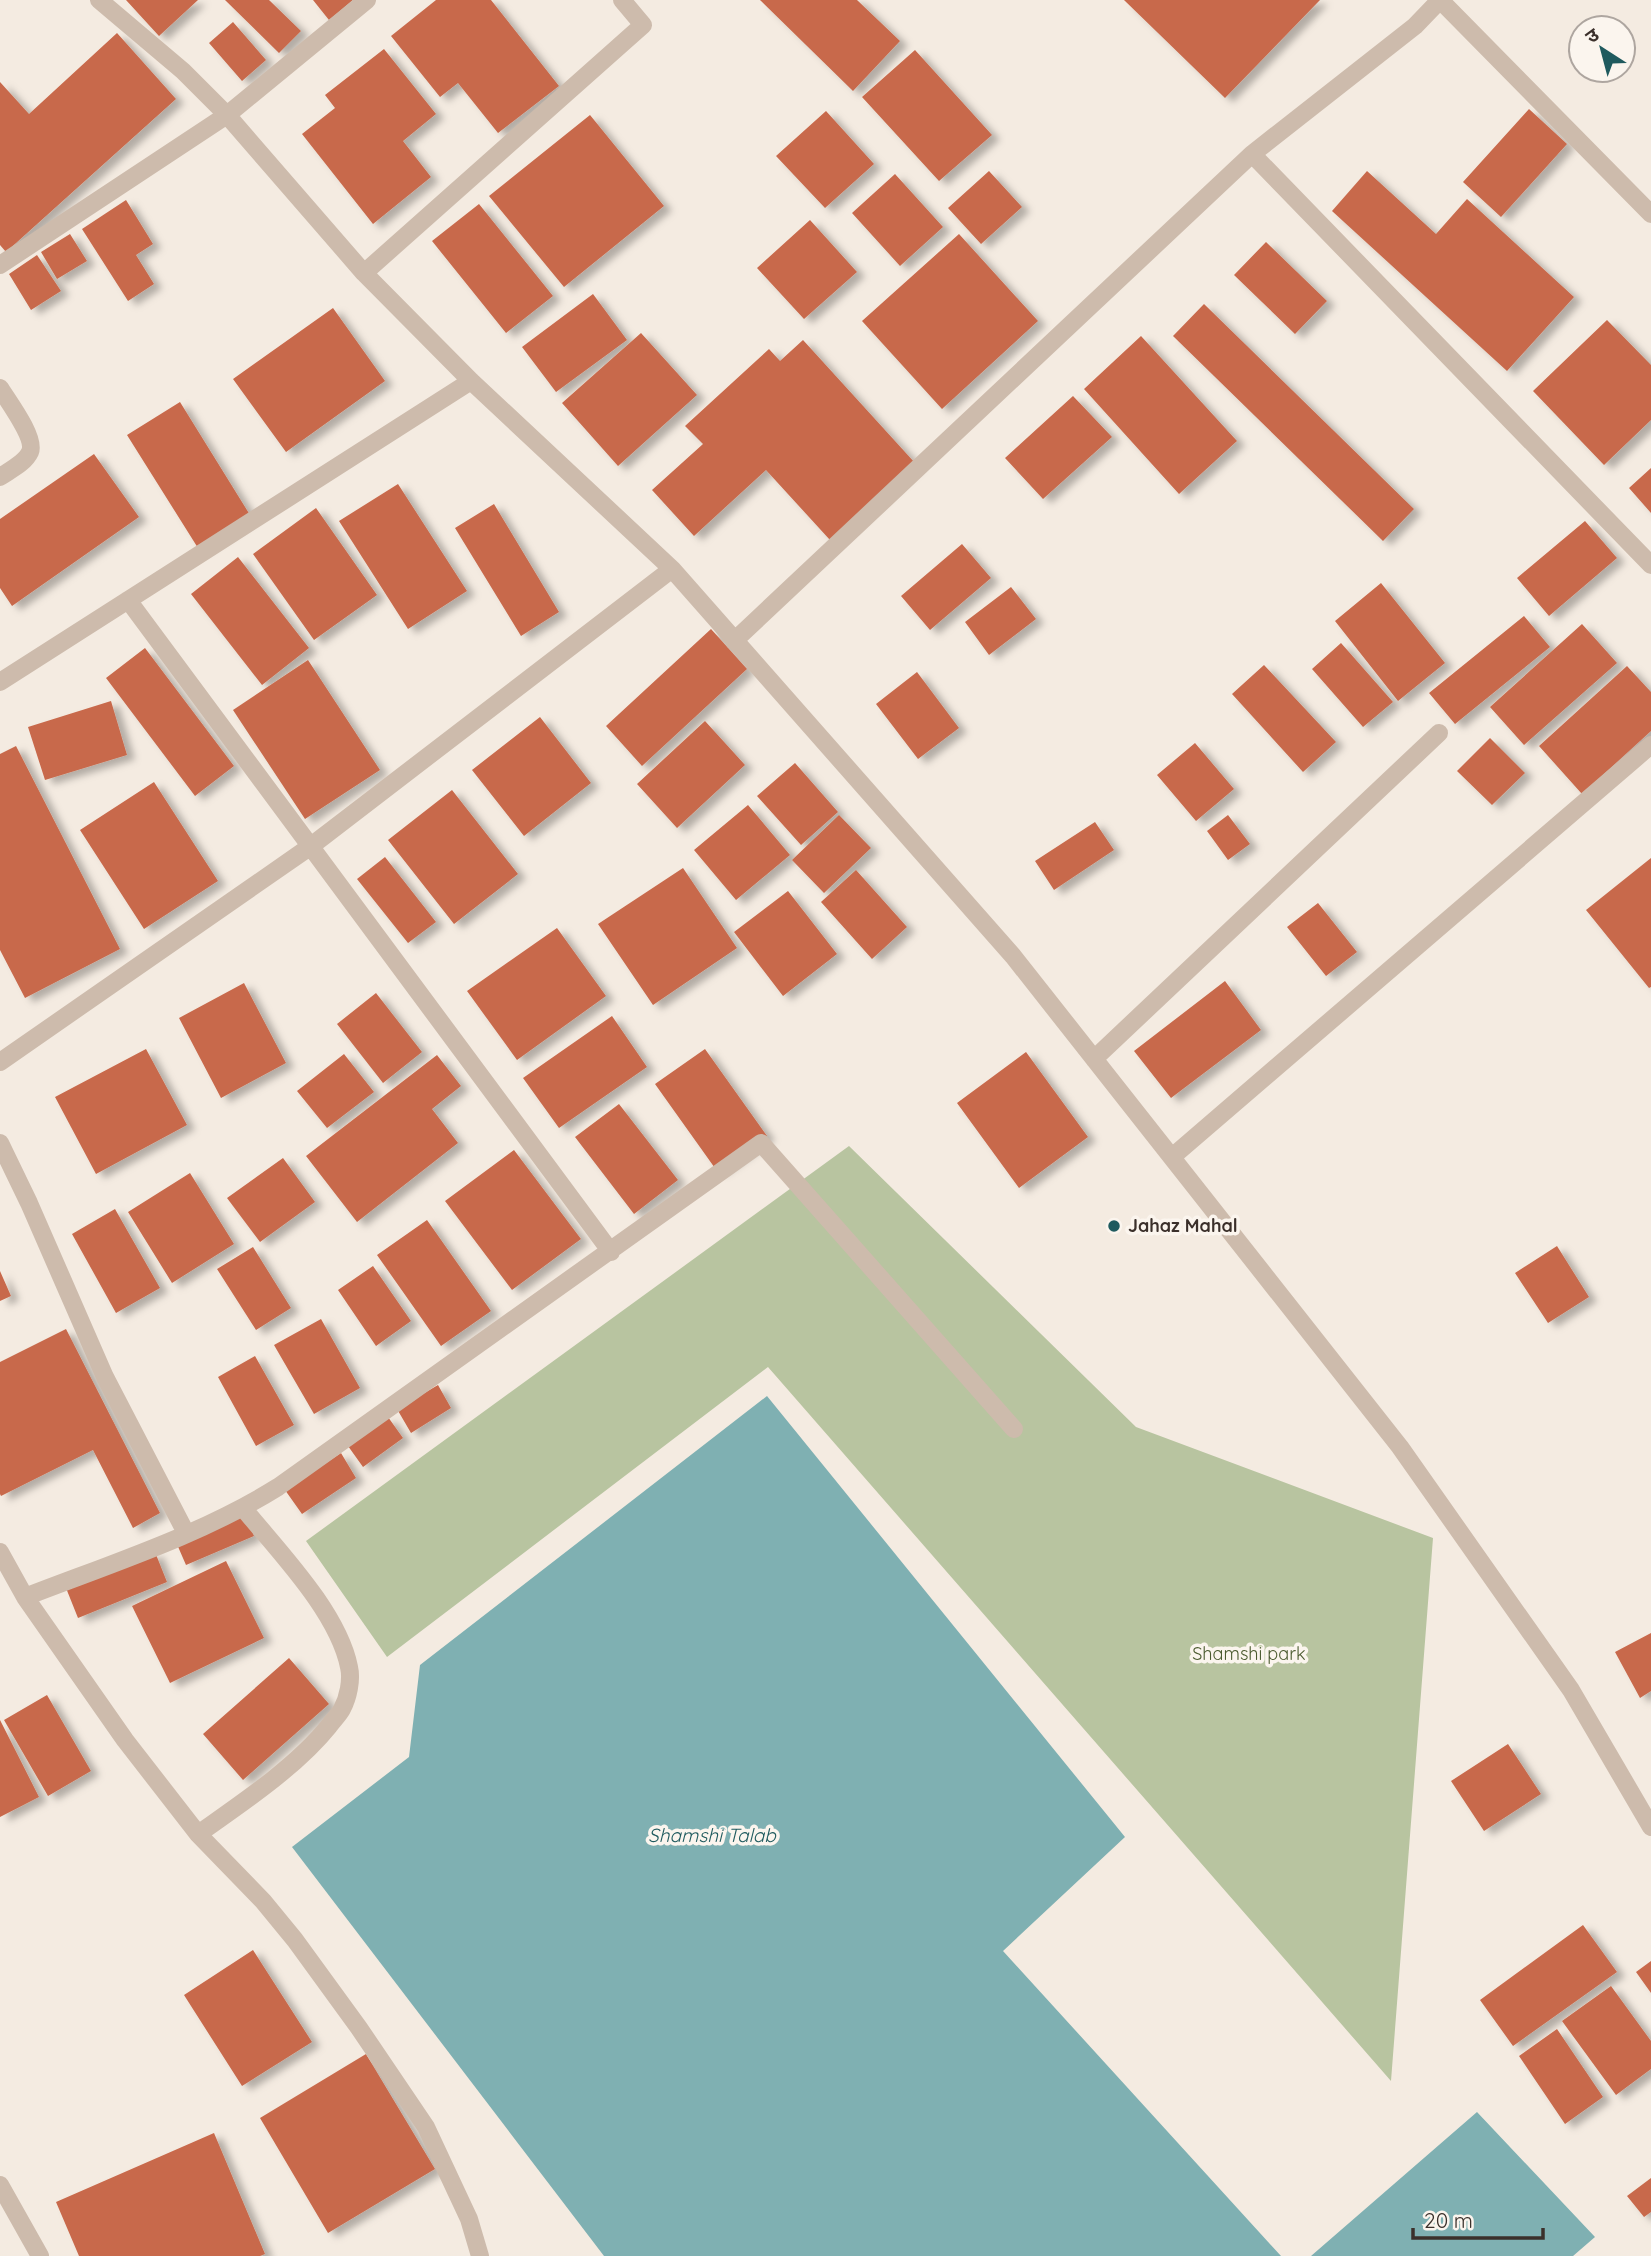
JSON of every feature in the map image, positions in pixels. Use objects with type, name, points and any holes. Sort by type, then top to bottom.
[{"type":"street","points":[[99,0],[183,71],[227,115],[364,273],[471,381],[672,569],[1013,956],[1400,1447],[1571,1690],[1651,1827]]},
{"type":"street","points":[[0,264],[227,115],[367,0]]},
{"type":"street","points":[[364,273],[643,25],[622,0]]},
{"type":"street","points":[[734,641],[1252,154],[1415,26],[1440,0],[1651,214]]},
{"type":"street","points":[[1252,154],[1651,565]]},
{"type":"street","points":[[0,682],[471,381]]},
{"type":"street","points":[[0,388],[32,440],[31,451],[23,462],[0,477]]},
{"type":"street","points":[[0,1062],[311,846],[672,569]]},
{"type":"street","points":[[128,600],[611,1252]]},
{"type":"street","points":[[1094,1059],[1439,733]]},
{"type":"street","points":[[1172,1157],[1651,746]]},
{"type":"street","points":[[0,1143],[105,1377],[186,1534]]},
{"type":"street","points":[[25,1597],[244,1509],[289,1480],[761,1143],[1014,1429]]},
{"type":"street","points":[[198,1834],[314,1745],[342,1710],[349,1688],[350,1668],[336,1633],[312,1592],[244,1509]]},
{"type":"street","points":[[0,1552],[25,1597],[125,1740],[198,1834],[263,1901],[295,1940],[359,2028],[426,2127],[469,2219],[480,2256]]},
{"type":"street","points":[[0,2185],[40,2256]]},
{"type":"green space","name":"Shamshi park","points":[[849,1146],[1136,1427],[1433,1538],[1391,2081],[768,1367],[387,1657],[306,1541]]},
{"type":"water","name":"Shamshi Talab","points":[[767,1396],[1125,1837],[1003,1951],[1281,2256],[604,2256],[292,1847],[409,1757],[420,1665]]},
{"type":"water","points":[[1477,2112],[1595,2237],[1573,2256],[1311,2256]]},
{"type":"building","points":[[126,0],[198,0],[159,36]]},
{"type":"building","points":[[225,0],[269,0],[301,31],[279,53]]},
{"type":"building","points":[[313,0],[353,0],[329,20]]},
{"type":"building","points":[[436,0],[491,0],[559,86],[498,133],[458,83],[440,97],[391,36]]},
{"type":"building","points":[[760,0],[857,0],[900,41],[853,91]]},
{"type":"building","points":[[1124,0],[1320,0],[1225,98]]},
{"type":"building","points":[[233,22],[266,60],[242,81],[209,43]]},
{"type":"building","points":[[117,33],[176,99],[6,252],[0,245],[0,82],[29,114]]},
{"type":"building","points":[[384,49],[436,114],[403,141],[431,177],[373,224],[302,134],[335,108],[325,95]]},
{"type":"building","points":[[915,50],[992,135],[939,181],[862,97]]},
{"type":"building","points":[[1529,109],[1567,144],[1501,217],[1463,182]]},
{"type":"building","points":[[826,111],[874,164],[825,208],[776,156]]},
{"type":"building","points":[[590,115],[664,206],[564,287],[489,196]]},
{"type":"building","points":[[989,171],[1022,207],[981,244],[948,208]]},
{"type":"building","points":[[1367,171],[1436,234],[1467,199],[1574,297],[1507,371],[1332,211]]},
{"type":"building","points":[[895,174],[943,227],[900,266],[852,213]]},
{"type":"building","points":[[126,200],[153,244],[136,255],[154,284],[128,301],[82,229]]},
{"type":"building","points":[[479,204],[553,296],[506,333],[432,241]]},
{"type":"building","points":[[810,220],[857,272],[804,319],[757,268]]},
{"type":"building","points":[[70,234],[87,261],[57,279],[41,252]]},
{"type":"building","points":[[959,234],[1038,321],[942,409],[862,321]]},
{"type":"building","points":[[1266,242],[1327,301],[1295,334],[1234,275]]},
{"type":"building","points":[[37,255],[61,291],[31,310],[9,274]]},
{"type":"building","points":[[593,294],[627,340],[556,392],[522,347]]},
{"type":"building","points":[[1204,304],[1414,509],[1383,541],[1173,336]]},
{"type":"building","points":[[333,308],[385,381],[286,452],[233,379]]},
{"type":"building","points":[[1607,320],[1651,365],[1651,420],[1604,465],[1533,391]]},
{"type":"building","points":[[641,333],[697,395],[618,466],[562,403]]},
{"type":"building","points":[[1141,336],[1237,441],[1179,494],[1084,389]]},
{"type":"building","points":[[803,340],[915,463],[830,540],[766,470],[694,536],[652,490],[703,444],[685,426],[769,349],[780,361]]},
{"type":"building","points":[[1073,396],[1112,437],[1043,499],[1005,458]]},
{"type":"building","points":[[180,402],[250,515],[198,548],[127,435]]},
{"type":"building","points":[[94,454],[139,517],[12,606],[0,588],[0,519]]},
{"type":"building","points":[[1651,468],[1651,513],[1629,488]]},
{"type":"building","points":[[398,484],[467,591],[408,629],[339,521]]},
{"type":"building","points":[[494,504],[559,612],[521,636],[455,528]]},
{"type":"building","points":[[316,508],[377,595],[314,640],[253,554]]},
{"type":"building","points":[[1585,521],[1617,558],[1549,616],[1517,578]]},
{"type":"building","points":[[962,544],[991,578],[930,630],[901,596]]},
{"type":"building","points":[[238,557],[309,648],[262,685],[191,594]]},
{"type":"building","points":[[1381,583],[1445,663],[1398,701],[1335,621]]},
{"type":"building","points":[[1011,587],[1036,619],[989,655],[965,622]]},
{"type":"building","points":[[1524,616],[1550,647],[1455,724],[1429,693]]},
{"type":"building","points":[[1582,624],[1617,663],[1524,745],[1490,707]]},
{"type":"building","points":[[711,629],[747,669],[642,766],[606,726]]},
{"type":"building","points":[[1341,643],[1393,702],[1363,727],[1312,669]]},
{"type":"building","points":[[145,648],[234,766],[195,796],[106,678]]},
{"type":"building","points":[[308,660],[380,770],[305,819],[233,710]]},
{"type":"building","points":[[1264,665],[1336,742],[1303,772],[1232,694]]},
{"type":"building","points":[[1627,666],[1651,692],[1651,731],[1582,794],[1539,746]]},
{"type":"building","points":[[917,672],[959,728],[918,759],[876,704]]},
{"type":"building","points":[[111,701],[127,755],[45,780],[28,727]]},
{"type":"building","points":[[540,717],[591,783],[524,836],[472,770]]},
{"type":"building","points":[[705,721],[745,765],[677,828],[637,784]]},
{"type":"building","points":[[1490,738],[1525,773],[1492,805],[1457,771]]},
{"type":"building","points":[[1195,743],[1234,789],[1196,821],[1157,775]]},
{"type":"building","points":[[16,746],[120,949],[25,998],[0,950],[0,754]]},
{"type":"building","points":[[795,763],[838,812],[801,845],[757,796]]},
{"type":"building","points":[[154,782],[218,881],[144,929],[80,830]]},
{"type":"building","points":[[452,790],[518,874],[454,924],[388,840]]},
{"type":"building","points":[[748,805],[790,855],[736,900],[694,850]]},
{"type":"building","points":[[839,815],[871,848],[824,893],[792,860]]},
{"type":"building","points":[[1228,815],[1250,844],[1228,860],[1207,831]]},
{"type":"building","points":[[1095,822],[1114,850],[1054,890],[1035,861]]},
{"type":"building","points":[[385,857],[436,922],[408,943],[357,879]]},
{"type":"building","points":[[1651,858],[1651,987],[1649,988],[1586,910]]},
{"type":"building","points":[[683,868],[737,948],[653,1005],[598,924]]},
{"type":"building","points":[[856,870],[907,927],[872,959],[821,902]]},
{"type":"building","points":[[788,891],[837,954],[783,996],[734,932]]},
{"type":"building","points":[[1318,903],[1357,952],[1326,976],[1287,927]]},
{"type":"building","points":[[557,928],[606,996],[517,1060],[467,991]]},
{"type":"building","points":[[1225,981],[1261,1030],[1171,1098],[1134,1051]]},
{"type":"building","points":[[244,983],[286,1063],[221,1098],[179,1018]]},
{"type":"building","points":[[376,993],[422,1052],[383,1083],[337,1024]]},
{"type":"building","points":[[612,1016],[647,1067],[559,1128],[523,1078]]},
{"type":"building","points":[[146,1049],[187,1125],[96,1174],[55,1097]]},
{"type":"building","points":[[705,1049],[767,1136],[717,1171],[655,1084]]},
{"type":"building","points":[[1026,1052],[1088,1137],[1019,1188],[957,1103]]},
{"type":"building","points":[[344,1054],[374,1092],[327,1128],[297,1091]]},
{"type":"building","points":[[437,1055],[461,1086],[432,1109],[458,1143],[357,1222],[306,1156]]},
{"type":"building","points":[[619,1104],[678,1180],[634,1214],[575,1137]]},
{"type":"building","points":[[514,1150],[581,1239],[512,1290],[445,1201]]},
{"type":"building","points":[[283,1158],[315,1202],[260,1242],[227,1198]]},
{"type":"building","points":[[190,1173],[234,1244],[172,1283],[128,1212]]},
{"type":"building","points":[[115,1209],[160,1288],[116,1313],[72,1234]]},
{"type":"building","points":[[427,1220],[491,1311],[441,1346],[377,1255]]},
{"type":"building","points":[[1557,1246],[1589,1297],[1548,1323],[1515,1273]]},
{"type":"building","points":[[253,1247],[291,1308],[256,1330],[217,1269]]},
{"type":"building","points":[[373,1266],[411,1321],[376,1346],[338,1290]]},
{"type":"building","points":[[0,1271],[11,1296],[0,1301]]},
{"type":"building","points":[[321,1319],[360,1388],[314,1414],[274,1345]]},
{"type":"building","points":[[66,1329],[160,1513],[133,1528],[93,1450],[1,1496],[0,1494],[0,1362]]},
{"type":"building","points":[[255,1356],[294,1425],[256,1446],[218,1377]]},
{"type":"building","points":[[438,1385],[451,1408],[411,1433],[397,1409]]},
{"type":"building","points":[[388,1417],[403,1438],[363,1467],[348,1446]]},
{"type":"building","points":[[341,1453],[356,1478],[302,1514],[285,1490]]},
{"type":"building","points":[[244,1513],[254,1536],[186,1565],[176,1542]]},
{"type":"building","points":[[155,1552],[167,1582],[78,1618],[66,1588]]},
{"type":"building","points":[[226,1561],[264,1638],[170,1683],[132,1606]]},
{"type":"building","points":[[1651,1633],[1651,1691],[1640,1698],[1615,1652]]},
{"type":"building","points":[[289,1658],[329,1704],[243,1780],[203,1734]]},
{"type":"building","points":[[47,1695],[91,1771],[48,1796],[4,1720]]},
{"type":"building","points":[[0,1720],[39,1797],[0,1817]]},
{"type":"building","points":[[1508,1744],[1541,1794],[1484,1831],[1451,1781]]},
{"type":"building","points":[[1583,1925],[1617,1972],[1513,2046],[1480,2000]]},
{"type":"building","points":[[253,1950],[312,2042],[242,2086],[184,1995]]},
{"type":"building","points":[[1651,1961],[1651,1993],[1636,1972]]},
{"type":"building","points":[[1611,1986],[1651,2041],[1651,2069],[1616,2095],[1562,2021]]},
{"type":"building","points":[[1557,2029],[1603,2097],[1565,2124],[1519,2056]]},
{"type":"building","points":[[366,2054],[435,2169],[328,2233],[260,2118]]},
{"type":"building","points":[[214,2133],[265,2254],[79,2256],[56,2202]]},
{"type":"building","points":[[1651,2178],[1651,2212],[1644,2217],[1627,2196]]},
{"type":"place","name":"Jahaz Mahal","points":[[1114,1226]]}]
